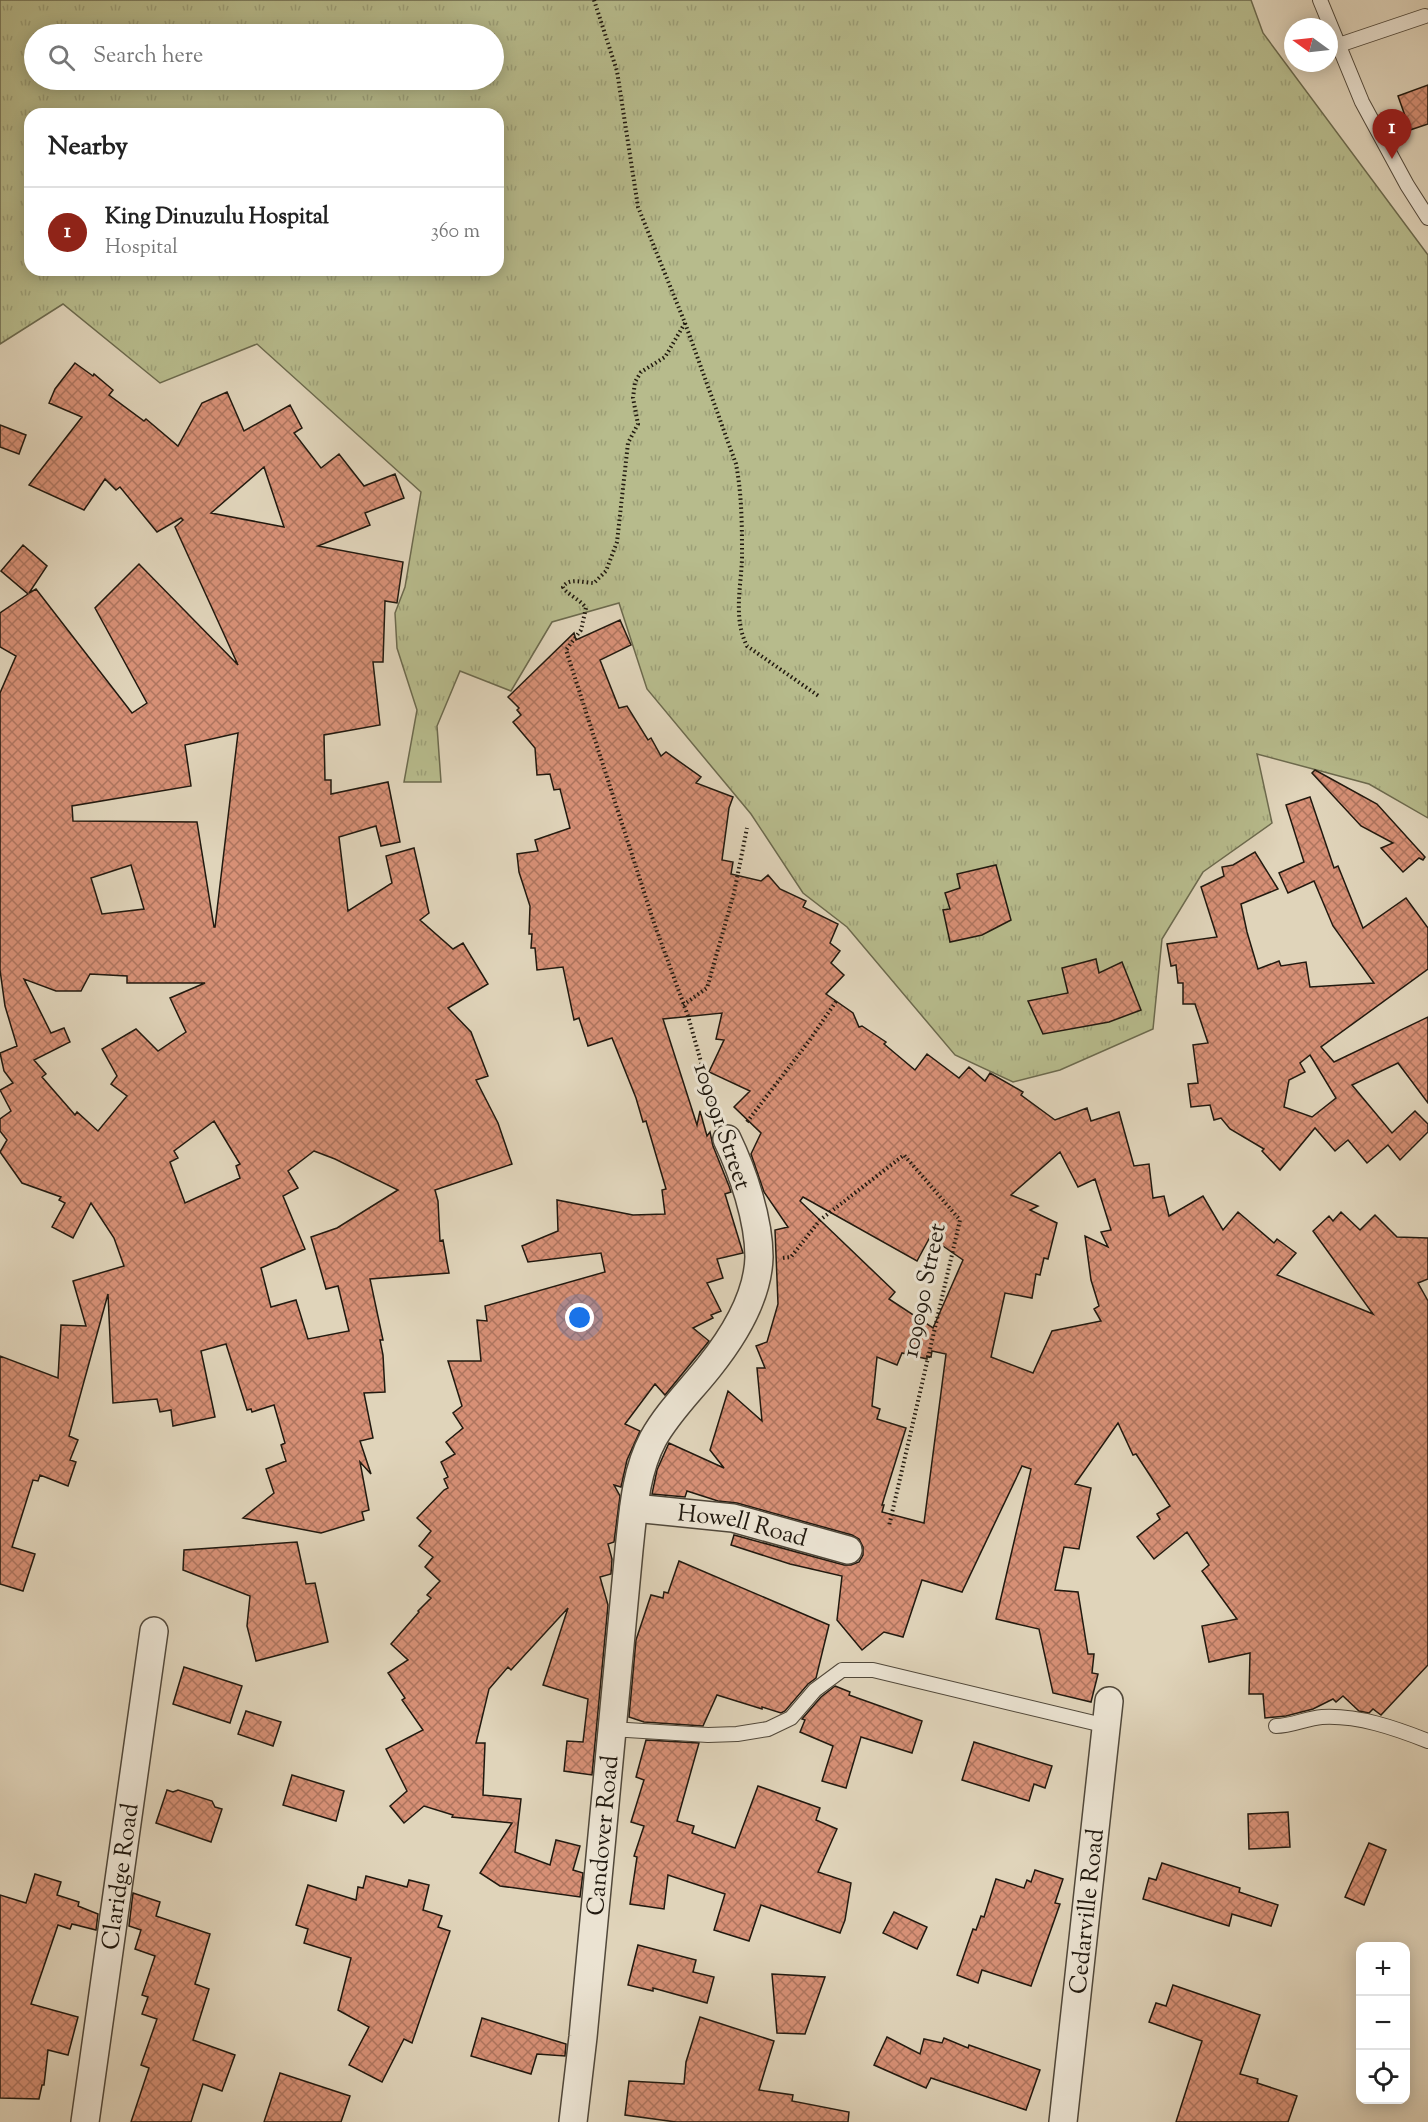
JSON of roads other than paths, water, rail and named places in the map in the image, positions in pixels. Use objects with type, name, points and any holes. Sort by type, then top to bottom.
[{"type":"street","name":"109091 Street","points":[[629,1550],[634,1508],[644,1461],[652,1441],[665,1421],[725,1346],[740,1321],[750,1296],[759,1258],[756,1230],[736,1158],[727,1139]]},
{"type":"street","name":"Howell Road","points":[[634,1508],[733,1518],[848,1550]]},
{"type":"street","name":"Candover Road","points":[[573,2122],[629,1550]]},
{"type":"street","name":"Claridge Road","points":[[85,2122],[154,1631]]},
{"type":"street","name":"Cedarville Road","points":[[1063,2122],[1108,1714]]},
{"type":"lane","points":[[1320,0],[1362,102],[1407,185],[1428,218]]},
{"type":"lane","points":[[1339,45],[1425,16]]},
{"type":"lane","points":[[611,1729],[708,1735],[737,1734],[768,1729],[791,1718],[814,1690],[842,1670],[873,1670],[1108,1714]]},
{"type":"lane","points":[[1276,1726],[1286,1726],[1321,1717],[1351,1718],[1390,1727],[1428,1741]]},
{"type":"place","name":"King Dinuzulu Hospital","points":[[1392,159]]}]
